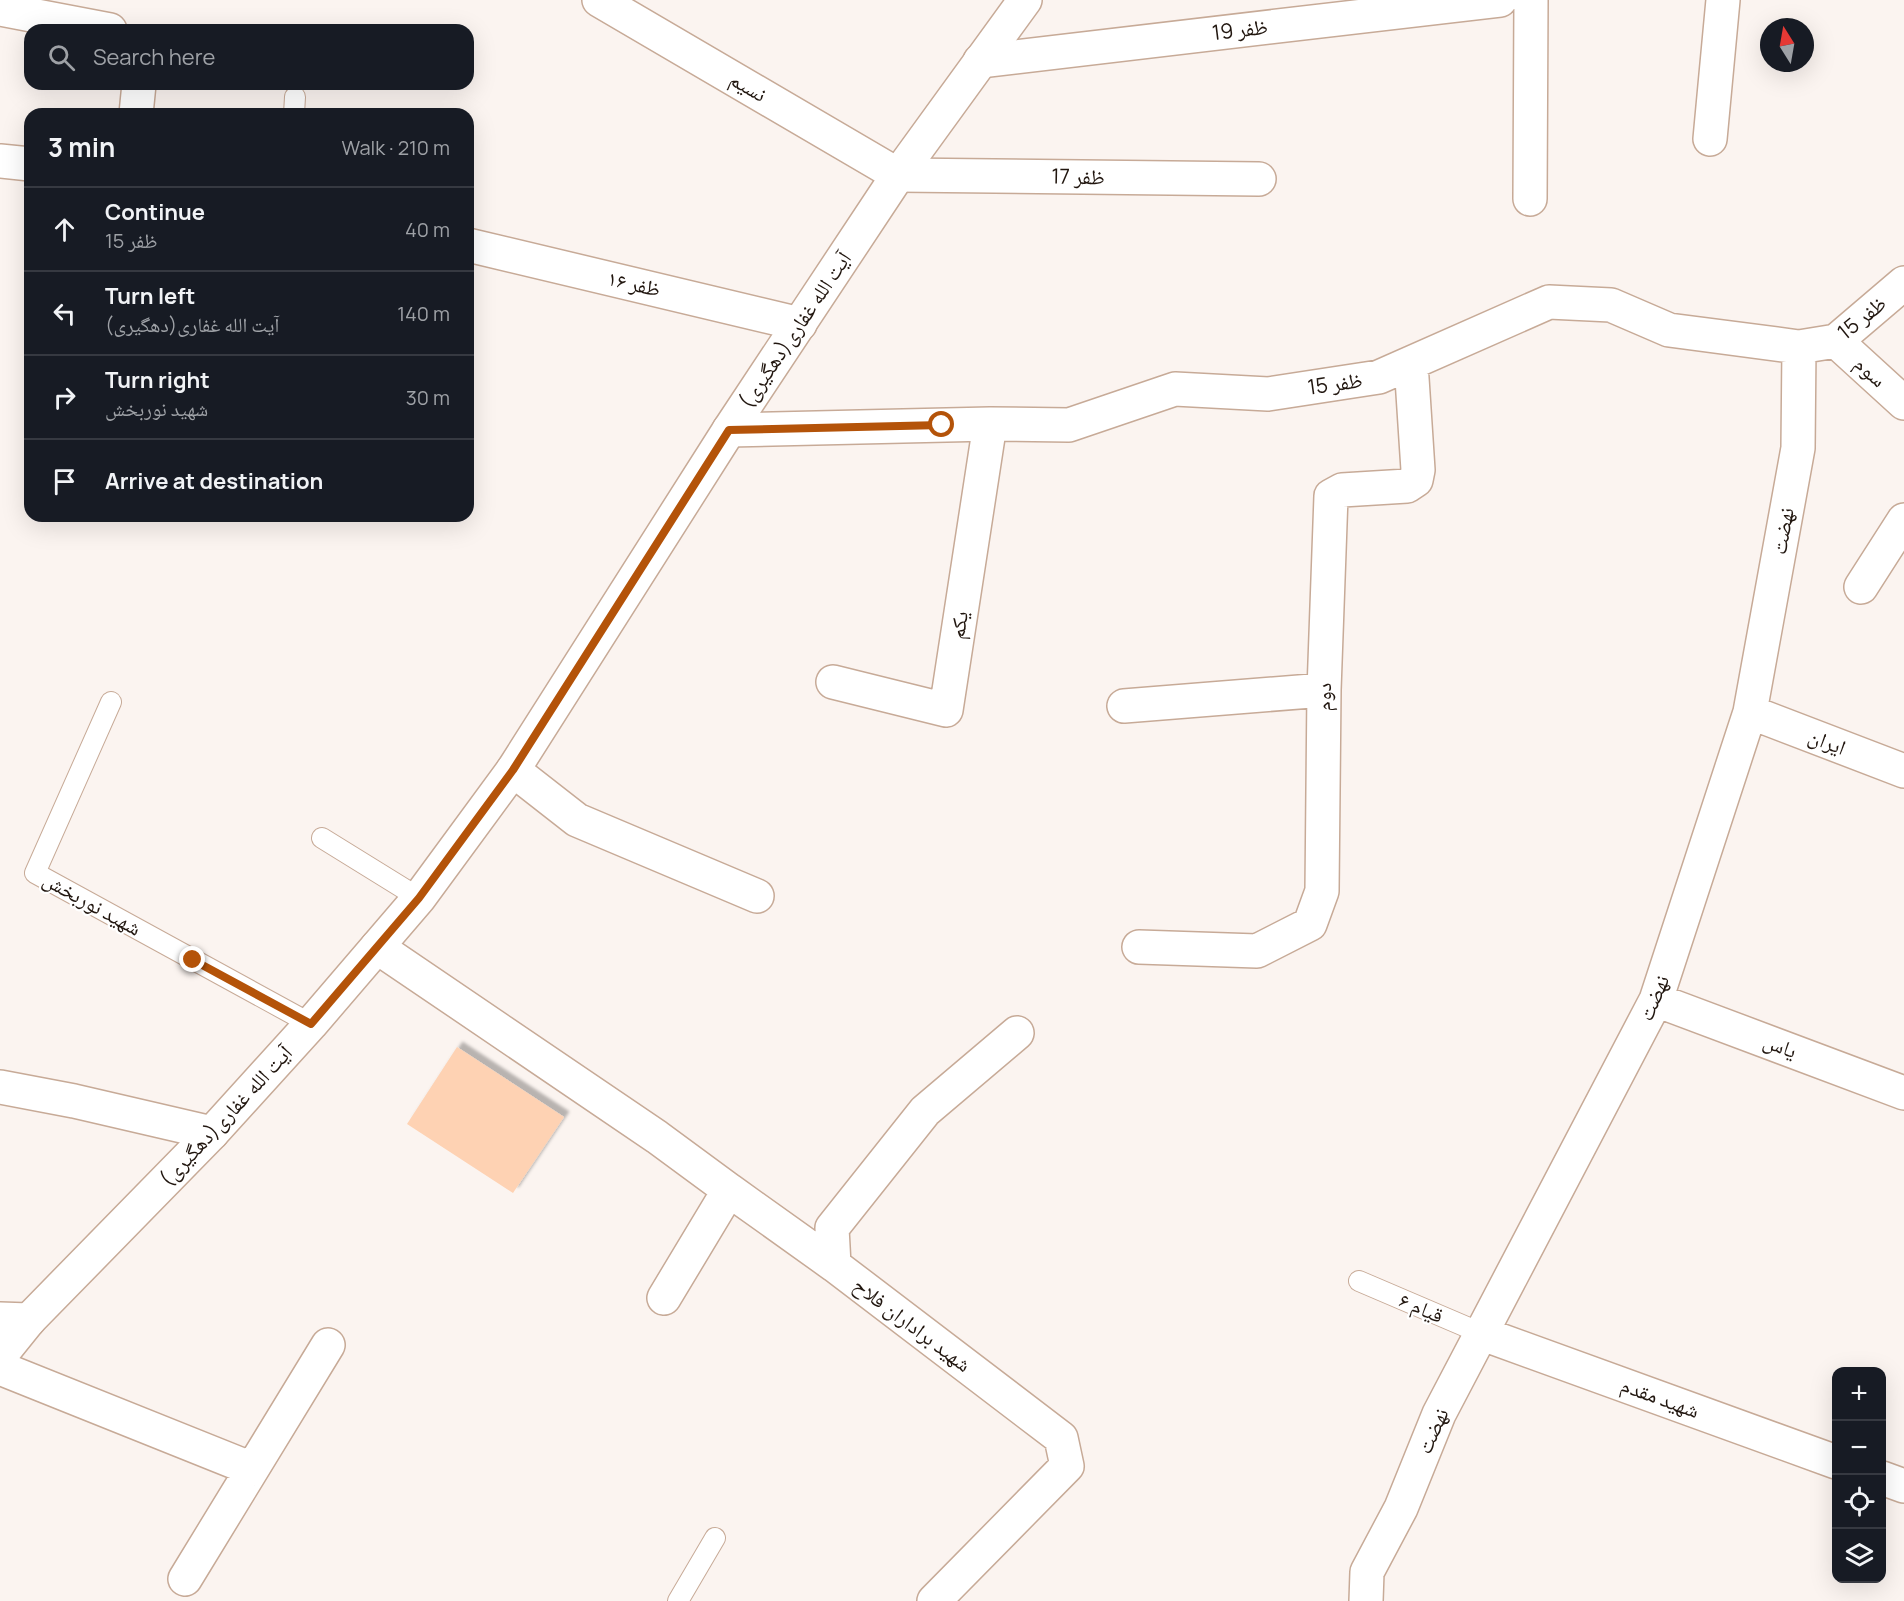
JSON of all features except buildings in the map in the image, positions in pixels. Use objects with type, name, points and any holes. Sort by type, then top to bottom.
[{"type":"street","name":"نسیم","points":[[599,0],[898,175]]},
{"type":"street","name":"آیت الله غفاری(دهگیری)","points":[[0,1356],[14,1320],[212,1133],[311,1024],[419,898],[513,770],[729,430],[898,175],[1025,0]]},
{"type":"street","name":"ظفر 19","points":[[980,61],[1500,0]]},
{"type":"street","points":[[1530,200],[1531,0]]},
{"type":"street","points":[[1710,138],[1723,0]]},
{"type":"street","points":[[0,9],[79,24]]},
{"type":"street","points":[[137,108],[138,90]]},
{"type":"street","points":[[0,161],[24,163]]},
{"type":"street","name":"ظفر 17","points":[[898,175],[1259,179]]},
{"type":"street","name":"ظفر ۱۶","points":[[474,246],[800,324]]},
{"type":"street","name":"ظفر 15","points":[[729,430],[990,424],[1069,425],[1175,389],[1268,393],[1379,378],[1549,302],[1611,305],[1669,330],[1799,347],[1836,341],[1904,283]]},
{"type":"street","name":"سوم","points":[[1836,341],[1904,403]]},
{"type":"street","name":"نهضت","points":[[1366,1601],[1367,1572],[1401,1508],[1439,1414],[1483,1334],[1656,1000],[1750,712],[1798,448],[1799,347]]},
{"type":"street","name":"دوم","points":[[1139,947],[1257,951],[1310,924],[1322,891],[1324,690],[1331,496],[1342,490],[1407,486],[1416,480],[1418,470],[1411,363]]},
{"type":"street","name":"یکم","points":[[833,682],[946,710],[990,424]]},
{"type":"street","points":[[1861,586],[1904,520]]},
{"type":"street","points":[[1124,706],[1324,690]]},
{"type":"street","name":"ایران","points":[[1750,712],[1904,771]]},
{"type":"street","points":[[513,770],[577,820],[757,896]]},
{"type":"street","points":[[377,947],[657,1137],[834,1265]]},
{"type":"street","name":"یاس","points":[[1656,1000],[1904,1093]]},
{"type":"street","name":"شهید براداران فلاح","points":[[934,1601],[1066,1466],[1062,1438],[834,1265],[832,1228],[925,1112],[1017,1034]]},
{"type":"street","points":[[0,1087],[74,1101],[212,1133]]},
{"type":"street","points":[[664,1298],[729,1191]]},
{"type":"street","name":"شهید مقدم","points":[[1483,1334],[1832,1461]]},
{"type":"street","points":[[185,1579],[328,1346]]},
{"type":"street","points":[[0,1368],[252,1469]]},
{"type":"street","points":[[1886,1480],[1904,1486]]},
{"type":"lane","name":"شهید نوربخش","points":[[111,702],[35,873],[311,1024]]},
{"type":"lane","points":[[322,838],[419,898]]},
{"type":"lane","name":"قیام ۶","points":[[1359,1281],[1483,1334]]},
{"type":"lane","points":[[678,1601],[715,1538]]},
{"type":"route","points":[[193,960],[311,1024],[419,898],[513,770],[729,430],[942,425]]}]
